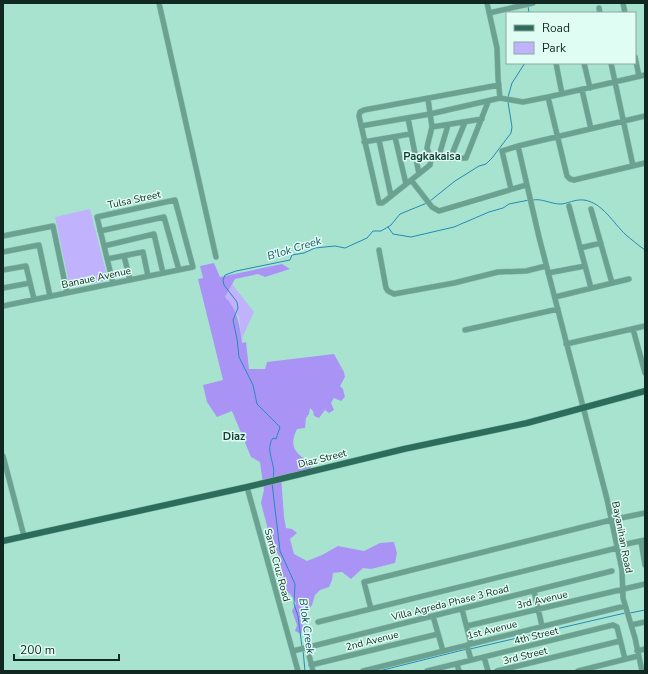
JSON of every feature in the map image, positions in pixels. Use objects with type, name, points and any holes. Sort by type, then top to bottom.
[{"type":"main road","name":"Diaz Street","points":[[3,541],[267,482],[404,449],[527,423],[645,391]]},
{"type":"street","points":[[159,3],[216,257]]},
{"type":"street","points":[[487,3],[497,48],[498,85],[500,98]]},
{"type":"street","points":[[489,13],[533,3]]},
{"type":"street","points":[[361,126],[430,114],[488,102],[500,98],[522,102],[642,76],[636,60]]},
{"type":"street","points":[[556,64],[562,94]]},
{"type":"street","points":[[584,64],[590,88]]},
{"type":"street","points":[[611,64],[633,166]]},
{"type":"street","points":[[428,99],[432,127],[427,148],[431,159],[429,167],[382,203],[377,201],[359,116],[362,111],[498,85]]},
{"type":"street","points":[[582,90],[591,129]]},
{"type":"street","points":[[548,97],[567,176],[570,179],[574,180],[645,163]]},
{"type":"street","points":[[431,159],[464,159],[467,156],[488,102]]},
{"type":"street","points":[[511,189],[502,151],[645,116]]},
{"type":"street","points":[[408,118],[419,174]]},
{"type":"street","points":[[432,127],[482,119]]},
{"type":"street","points":[[450,159],[465,122]]},
{"type":"street","points":[[438,159],[448,125]]},
{"type":"street","points":[[364,142],[410,134]]},
{"type":"street","points":[[395,137],[406,184]]},
{"type":"street","points":[[379,140],[391,196]]},
{"type":"street","name":"Bayanihan Road","points":[[518,146],[546,266],[611,520],[622,570],[622,589],[642,671]]},
{"type":"street","points":[[411,180],[428,202],[438,211],[526,185]]},
{"type":"street","name":"Tulsa Street","points":[[113,283],[97,217],[175,200],[193,266]]},
{"type":"street","points":[[569,206],[591,288]]},
{"type":"street","points":[[592,209],[612,283]]},
{"type":"street","points":[[100,231],[164,217],[179,270]]},
{"type":"street","points":[[3,236],[53,226],[67,293]]},
{"type":"street","points":[[104,246],[154,234],[163,273]]},
{"type":"street","points":[[580,248],[601,243]]},
{"type":"street","points":[[3,252],[39,246],[50,296]]},
{"type":"street","points":[[379,250],[386,288],[394,294],[454,283],[498,272],[526,271],[546,266]]},
{"type":"street","points":[[107,259],[143,252],[148,276]]},
{"type":"street","points":[[124,256],[130,280]]},
{"type":"street","points":[[3,270],[26,266],[34,300]]},
{"type":"street","name":"Banaue Avenue","points":[[3,306],[193,266]]},
{"type":"street","points":[[548,273],[585,266]]},
{"type":"street","points":[[555,297],[629,278]]},
{"type":"street","points":[[3,288],[30,283]]},
{"type":"street","points":[[465,330],[558,309]]},
{"type":"street","points":[[566,344],[645,326]]},
{"type":"street","points":[[633,329],[645,373]]},
{"type":"street","points":[[3,456],[24,536]]},
{"type":"street","name":"Santa Cruz Road","points":[[247,486],[298,671]]},
{"type":"street","points":[[371,609],[364,582],[611,520],[645,513]]},
{"type":"street","points":[[318,622],[643,540],[645,565]]},
{"type":"street","name":"Villa Agreda Phase 3 Road","points":[[292,651],[612,571]]},
{"type":"street","name":"3rd Avenue","points":[[467,626],[538,608],[645,584]]},
{"type":"street","name":"4th Street","points":[[534,591],[542,626]]},
{"type":"street","points":[[462,609],[467,626],[471,660]]},
{"type":"street","name":"1st Avenue","points":[[363,671],[443,651],[469,647],[542,626],[627,611]]},
{"type":"street","points":[[433,616],[443,651]]},
{"type":"street","points":[[631,625],[645,622]]},
{"type":"street","name":"4th Street","points":[[427,671],[613,625],[617,627],[625,659]]},
{"type":"street","name":"2nd Avenue","points":[[311,665],[438,634]]},
{"type":"street","name":"3rd Street","points":[[497,671],[620,641]]},
{"type":"street","points":[[304,648],[312,671]]},
{"type":"street","points":[[578,671],[625,659],[645,649]]},
{"type":"street","points":[[484,657],[488,671]]},
{"type":"street","points":[[457,664],[459,671]]},
{"type":"green space","points":[[90,209],[108,280],[70,288],[55,217]]},
{"type":"green space","points":[[232,284],[254,312],[243,336],[242,343],[239,317],[225,297]]},
{"type":"shaded area","points":[[214,263],[220,277],[282,264],[290,269],[265,277],[258,274],[235,279],[225,297],[236,313],[242,343],[246,342],[249,369],[265,369],[267,362],[334,354],[344,372],[345,377],[340,386],[343,389],[345,397],[341,401],[334,398],[331,403],[334,410],[329,413],[325,410],[319,418],[314,416],[313,411],[310,408],[309,414],[306,418],[305,428],[297,429],[294,435],[293,441],[295,450],[302,457],[313,463],[310,469],[281,476],[286,528],[292,529],[297,533],[290,539],[294,554],[307,561],[338,546],[364,551],[380,543],[394,542],[397,553],[395,563],[371,569],[363,568],[351,579],[342,572],[333,573],[329,587],[320,590],[315,595],[312,605],[306,613],[301,634],[295,631],[297,625],[292,611],[296,603],[291,595],[284,589],[287,584],[280,575],[280,558],[271,541],[261,503],[264,490],[260,462],[251,457],[232,411],[217,417],[207,402],[203,385],[223,380],[198,279],[203,278],[200,266]]},
{"type":"waterway","name":"B'lok Creek","points":[[528,6],[529,12]]},
{"type":"waterway","name":"B'lok Creek","points":[[508,97],[512,83],[524,64]]},
{"type":"waterway","name":"B'lok Creek","points":[[430,201],[455,181],[479,166],[486,164],[492,158],[511,133],[512,127],[508,102]]},
{"type":"waterway","points":[[388,227],[393,234],[411,237],[454,227],[489,212],[503,208],[509,204],[529,200]]},
{"type":"waterway","points":[[533,200],[560,204],[580,200],[591,202],[602,209],[626,235],[645,250]]},
{"type":"waterway","name":"B'lok Creek","points":[[273,478],[274,473],[270,448],[273,438],[276,439],[280,427],[257,404],[253,385],[239,357],[233,320],[238,308],[237,302],[224,285],[223,280],[225,275],[236,271],[290,260],[292,255],[304,253],[315,248],[335,246],[345,248],[367,238],[373,231],[381,231],[388,227],[400,214],[427,203]]},
{"type":"waterway","name":"B'lok Creek","points":[[272,483],[280,551],[295,584],[294,604],[298,616],[302,647]]},
{"type":"waterway","points":[[630,613],[645,610]]},
{"type":"waterway","points":[[470,649],[625,613]]},
{"type":"waterway","points":[[379,671],[467,649]]},
{"type":"waterway","name":"B'lok Creek","points":[[303,650],[305,671]]},
{"type":"district","name":"Pagkakaisa","points":[[432,156]]},
{"type":"district","name":"Diaz","points":[[234,436]]}]
